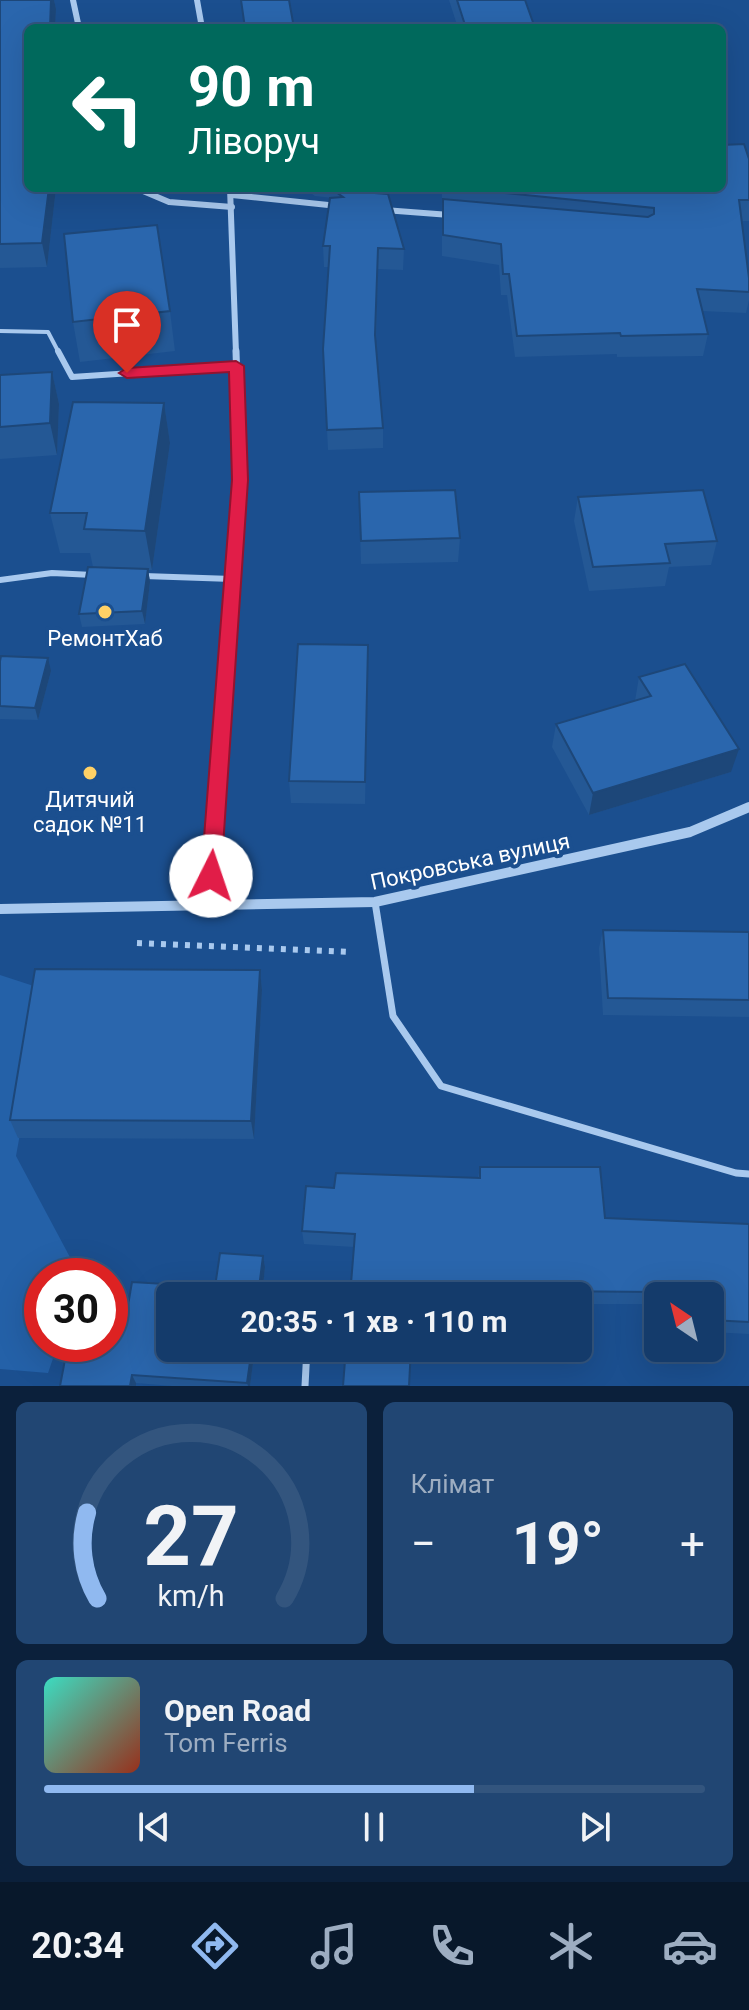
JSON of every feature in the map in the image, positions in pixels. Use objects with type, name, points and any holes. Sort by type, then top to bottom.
[{"type":"street","points":[[73,0],[78,24]]},
{"type":"street","points":[[197,0],[201,24]]},
{"type":"street","points":[[141,192],[146,196],[201,206],[232,207]]},
{"type":"street","points":[[208,905],[240,480],[231,192],[343,206]]},
{"type":"street","points":[[374,209],[452,215]]},
{"type":"street","name":"Покровська вулиця","points":[[0,909],[375,902],[690,832],[749,807]]},
{"type":"lane","points":[[0,331],[48,332],[72,377],[236,366]]},
{"type":"lane","points":[[0,580],[52,573],[97,575]]},
{"type":"lane","points":[[142,576],[232,579]]},
{"type":"lane","points":[[375,902],[393,1016],[441,1086],[736,1173],[749,1174]]},
{"type":"lane","points":[[305,1386],[306,1362]]},
{"type":"path","points":[[129,943],[383,954]]},
{"type":"shaded area","points":[[0,975],[46,990],[16,1156],[70,1258],[24,1258],[24,1362],[52,1362],[48,1373],[0,1369]]},
{"type":"building","points":[[0,0],[51,0],[50,24],[24,24],[24,192],[48,192],[42,243],[0,244]]},
{"type":"building","points":[[241,0],[289,0],[293,24],[244,24]]},
{"type":"building","points":[[457,0],[525,0],[534,24],[465,24]]},
{"type":"building","points":[[744,144],[749,159],[749,200],[739,200],[749,292],[697,289],[708,334],[517,336],[509,274],[503,274],[501,244],[443,235],[443,199],[648,217],[654,214],[654,208],[495,192],[726,192],[726,145]]},
{"type":"building","points":[[336,192],[388,194],[404,249],[378,248],[375,335],[383,428],[327,430],[323,349],[330,246],[323,246],[330,198],[343,197]]},
{"type":"building","points":[[157,225],[170,311],[73,322],[64,234]]},
{"type":"building","points":[[52,372],[50,423],[0,427],[0,375]]},
{"type":"building","points":[[73,402],[164,403],[145,531],[84,529],[87,513],[50,513]]},
{"type":"building","points":[[455,490],[460,538],[361,541],[359,492]]},
{"type":"building","points":[[703,490],[717,541],[665,544],[670,563],[593,567],[578,497]]},
{"type":"building","points":[[88,567],[148,569],[142,611],[79,614]]},
{"type":"building","points":[[298,644],[368,645],[365,782],[289,781]]},
{"type":"building","points":[[1,656],[48,658],[35,708],[0,706]]},
{"type":"building","points":[[685,664],[739,749],[593,793],[556,724],[651,696],[639,677]]},
{"type":"building","points":[[603,930],[749,932],[749,1000],[608,998]]},
{"type":"building","points":[[35,969],[260,970],[251,1121],[10,1120]]},
{"type":"building","points":[[480,1167],[600,1167],[605,1218],[749,1224],[749,1322],[724,1321],[724,1282],[644,1282],[644,1292],[592,1291],[592,1282],[351,1282],[355,1234],[302,1231],[306,1186],[334,1188],[336,1173],[480,1178]]},
{"type":"building","points":[[220,1253],[263,1256],[260,1282],[216,1282]]},
{"type":"building","points":[[132,1282],[156,1283],[156,1362],[250,1362],[247,1383],[132,1375],[130,1386],[60,1386],[65,1362],[128,1362],[128,1305]]},
{"type":"building","points":[[345,1362],[410,1362],[409,1386],[343,1386]]},
{"type":"place","name":"РемонтХаб","points":[[105,612]]},
{"type":"place","name":"Дитячий садок №11","points":[[90,773]]},
{"type":"route","points":[[127,373],[236,366],[240,480],[211,876]]}]
